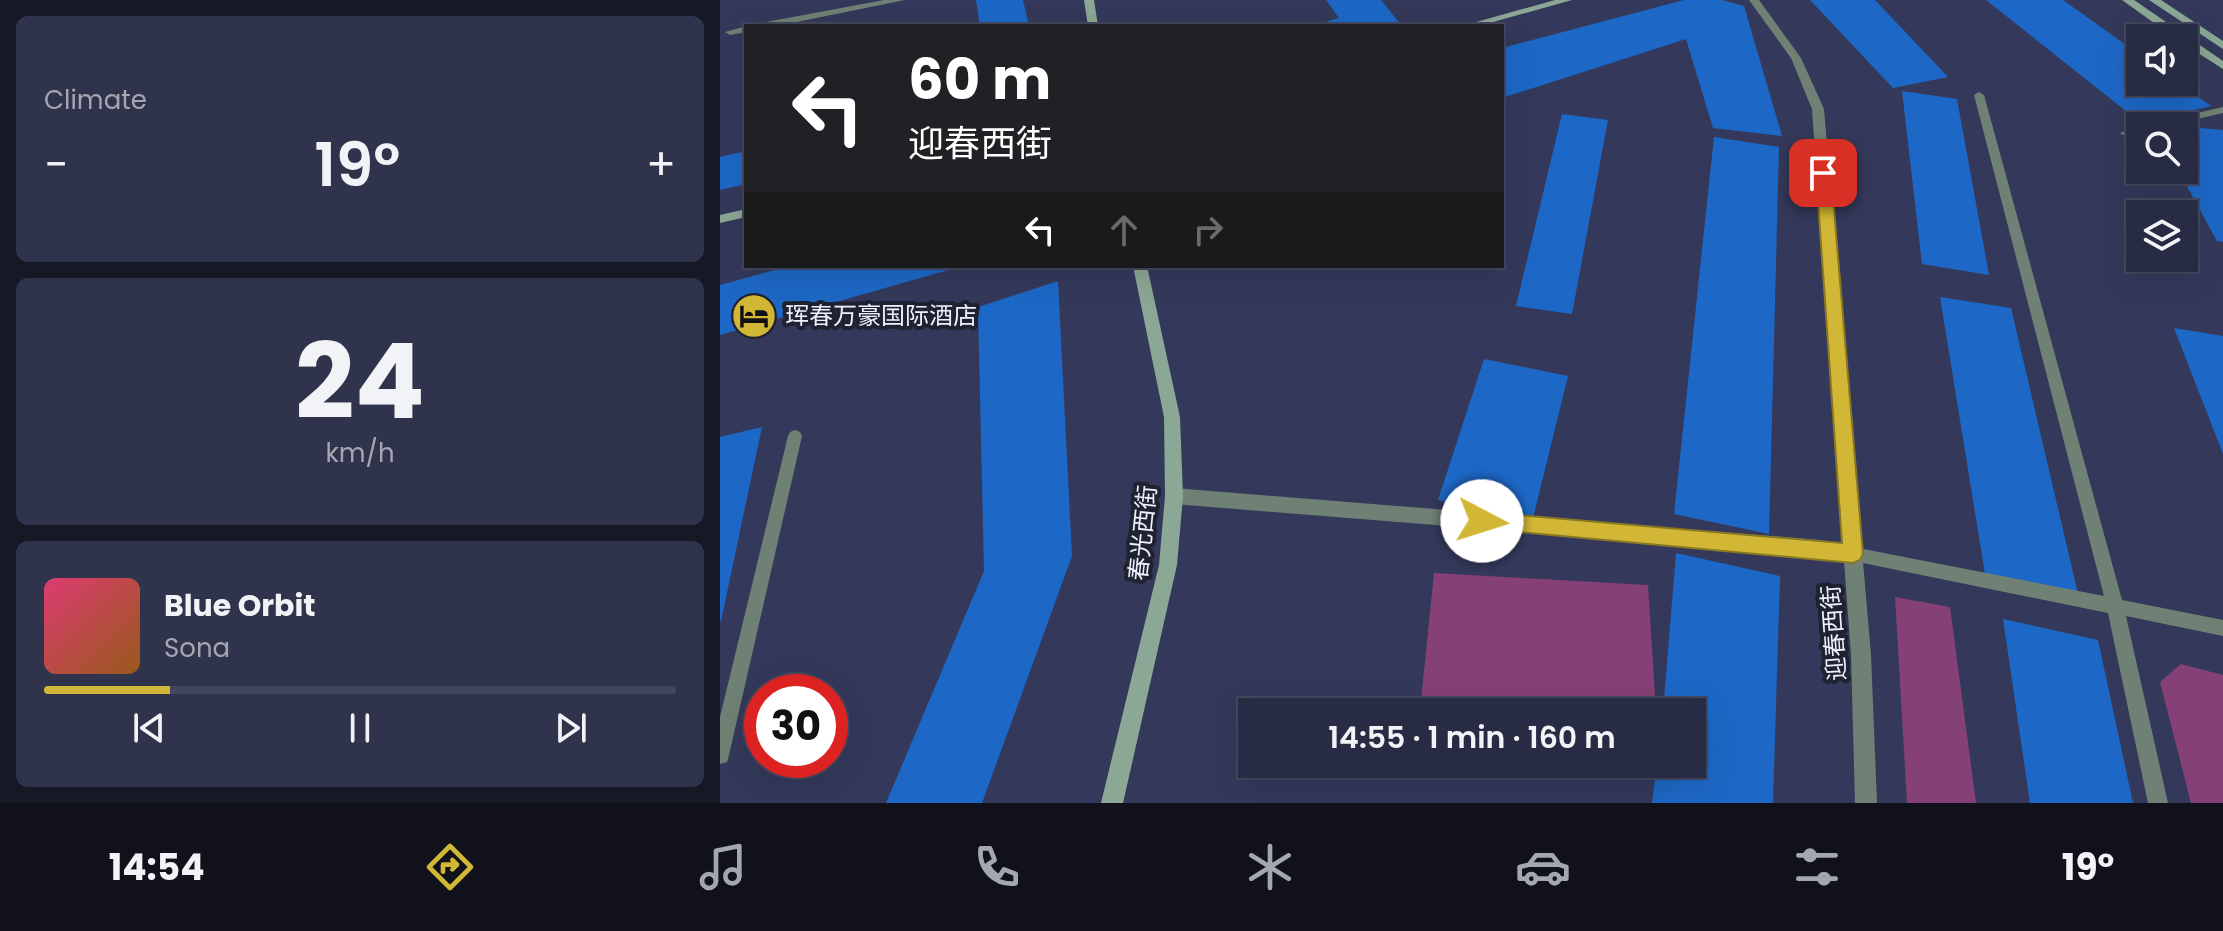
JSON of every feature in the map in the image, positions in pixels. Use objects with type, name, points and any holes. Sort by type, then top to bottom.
[{"type":"street","points":[[771,24],[900,0]]},
{"type":"street","points":[[1089,0],[1093,24]]},
{"type":"street","points":[[1475,24],[1567,0]]},
{"type":"street","name":"迎春西街","points":[[1754,0],[1796,58],[1818,109],[1853,554],[1866,803]]},
{"type":"street","points":[[2127,0],[2162,24]]},
{"type":"street","points":[[2154,0],[2223,46]]},
{"type":"street","points":[[730,32],[744,29]]},
{"type":"street","points":[[2198,48],[2223,66]]},
{"type":"street","points":[[720,219],[744,213]]},
{"type":"street","name":"春光西街","points":[[1112,803],[1168,565],[1174,496],[1172,417],[1140,268]]},
{"type":"street","points":[[1174,496],[1820,548],[1853,554]]},
{"type":"lane","points":[[1979,95],[2115,606],[2158,803]]},
{"type":"lane","points":[[2198,116],[2223,110]]},
{"type":"lane","points":[[720,755],[795,436]]},
{"type":"lane","points":[[1853,554],[2223,628]]},
{"type":"shaded area","points":[[1434,573],[1648,585],[1655,698],[1421,698]]},
{"type":"shaded area","points":[[1895,597],[1950,607],[1976,803],[1907,803]]},
{"type":"shaded area","points":[[2181,664],[2223,675],[2223,803],[2191,803],[2160,682]]},
{"type":"building","points":[[976,0],[1023,0],[1029,24],[980,24]]},
{"type":"building","points":[[1326,0],[1381,0],[1400,24],[1319,24],[1339,18]]},
{"type":"building","points":[[1684,0],[1722,0],[1744,6],[1782,136],[1713,128],[1686,39],[1504,97],[1504,47]]},
{"type":"building","points":[[1810,0],[1875,0],[1948,77],[1893,88]]},
{"type":"building","points":[[1986,0],[2063,0],[2126,45],[2126,96],[2197,96],[2211,106],[2186,112],[2127,112]]},
{"type":"building","points":[[1902,91],[1957,99],[1989,275],[1922,264]]},
{"type":"building","points":[[1562,114],[1608,120],[1572,314],[1516,306]]},
{"type":"building","points":[[2198,128],[2223,130],[2223,242],[2217,241],[2198,206],[2198,200],[2194,200],[2186,184],[2198,184]]},
{"type":"building","points":[[1714,137],[1779,147],[1769,534],[1674,514]]},
{"type":"building","points":[[744,151],[744,184],[720,190],[720,157]]},
{"type":"building","name":"珲春万豪国际酒店","points":[[782,268],[955,268],[720,335],[720,285]]},
{"type":"building","points":[[1058,281],[1072,556],[982,803],[886,803],[984,571],[978,307]]},
{"type":"building","points":[[1940,297],[2011,308],[2079,598],[1986,580]]},
{"type":"building","points":[[2174,328],[2223,336],[2223,454]]},
{"type":"building","points":[[1484,359],[1568,376],[1532,522],[1438,500]]},
{"type":"building","points":[[762,427],[721,621],[720,621],[720,437]]},
{"type":"building","points":[[1676,553],[1780,576],[1773,803],[1652,803],[1655,778],[1706,778],[1706,698],[1664,698]]},
{"type":"building","points":[[2003,619],[2098,640],[2133,803],[2030,803]]},
{"type":"place","name":"珲春万豪国际酒店","points":[[754,316]]},
{"type":"route","points":[[1482,521],[1820,548],[1853,554],[1823,173]]}]
